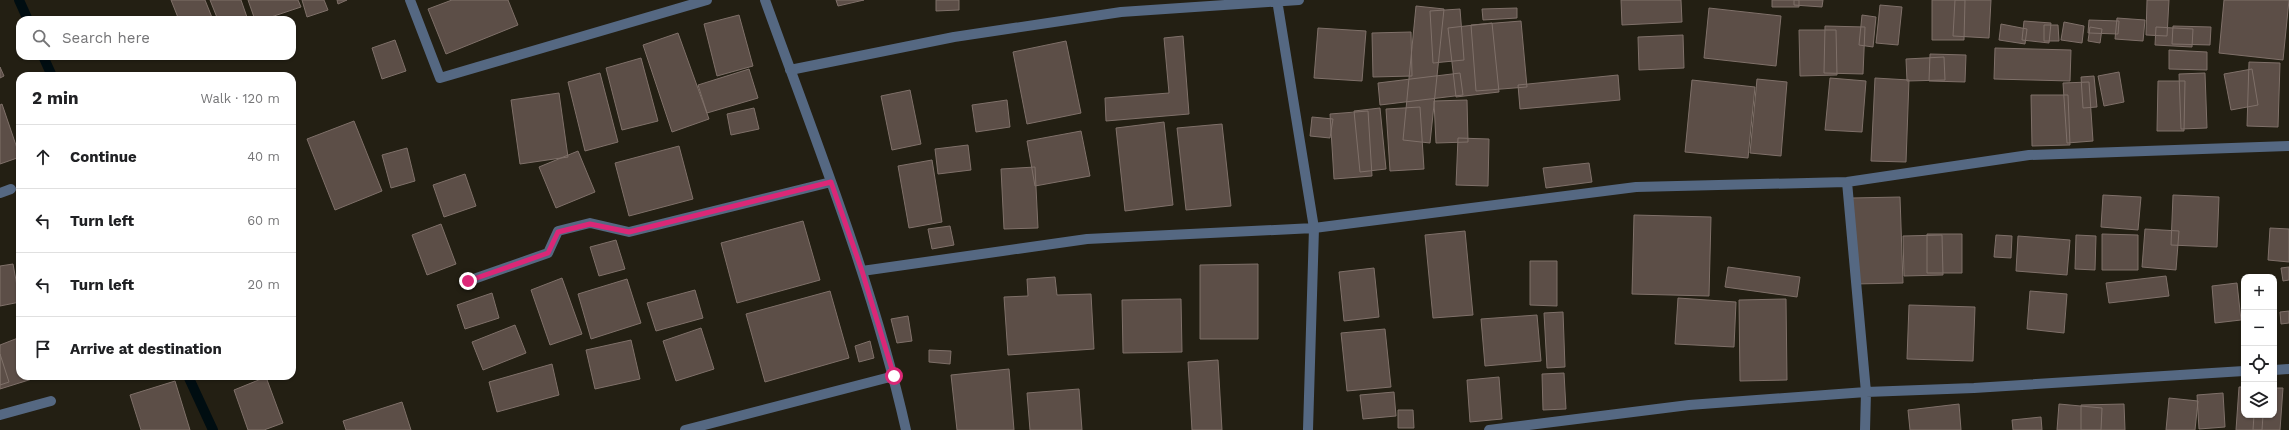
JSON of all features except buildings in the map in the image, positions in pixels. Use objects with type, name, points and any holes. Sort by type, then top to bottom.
[{"type":"street","points":[[410,0],[440,78],[707,0]]},
{"type":"street","points":[[765,0],[862,271],[894,376],[906,430]]},
{"type":"street","points":[[790,70],[954,37],[1121,12],[1300,0]]},
{"type":"street","points":[[1278,2],[1314,228],[1308,430]]},
{"type":"street","points":[[862,271],[1087,239],[1314,228],[1636,187],[1847,182],[2029,155],[2289,146]]},
{"type":"street","points":[[468,281],[548,253],[558,232],[590,224],[629,232],[831,182]]},
{"type":"street","points":[[1847,182],[1866,392],[1865,430]]},
{"type":"street","points":[[0,192],[10,189]]},
{"type":"street","points":[[2277,370],[2289,369]]},
{"type":"street","points":[[1489,430],[1689,405],[1866,392],[1974,388],[2241,371]]},
{"type":"street","points":[[685,430],[894,376]]},
{"type":"street","points":[[0,416],[51,401]]},
{"type":"waterway","points":[[19,0],[26,16]]},
{"type":"waterway","points":[[45,60],[50,72]]},
{"type":"waterway","points":[[190,380],[213,430]]},
{"type":"route","points":[[468,281],[548,253],[558,232],[590,224],[629,232],[831,182],[862,271],[894,376]]}]
